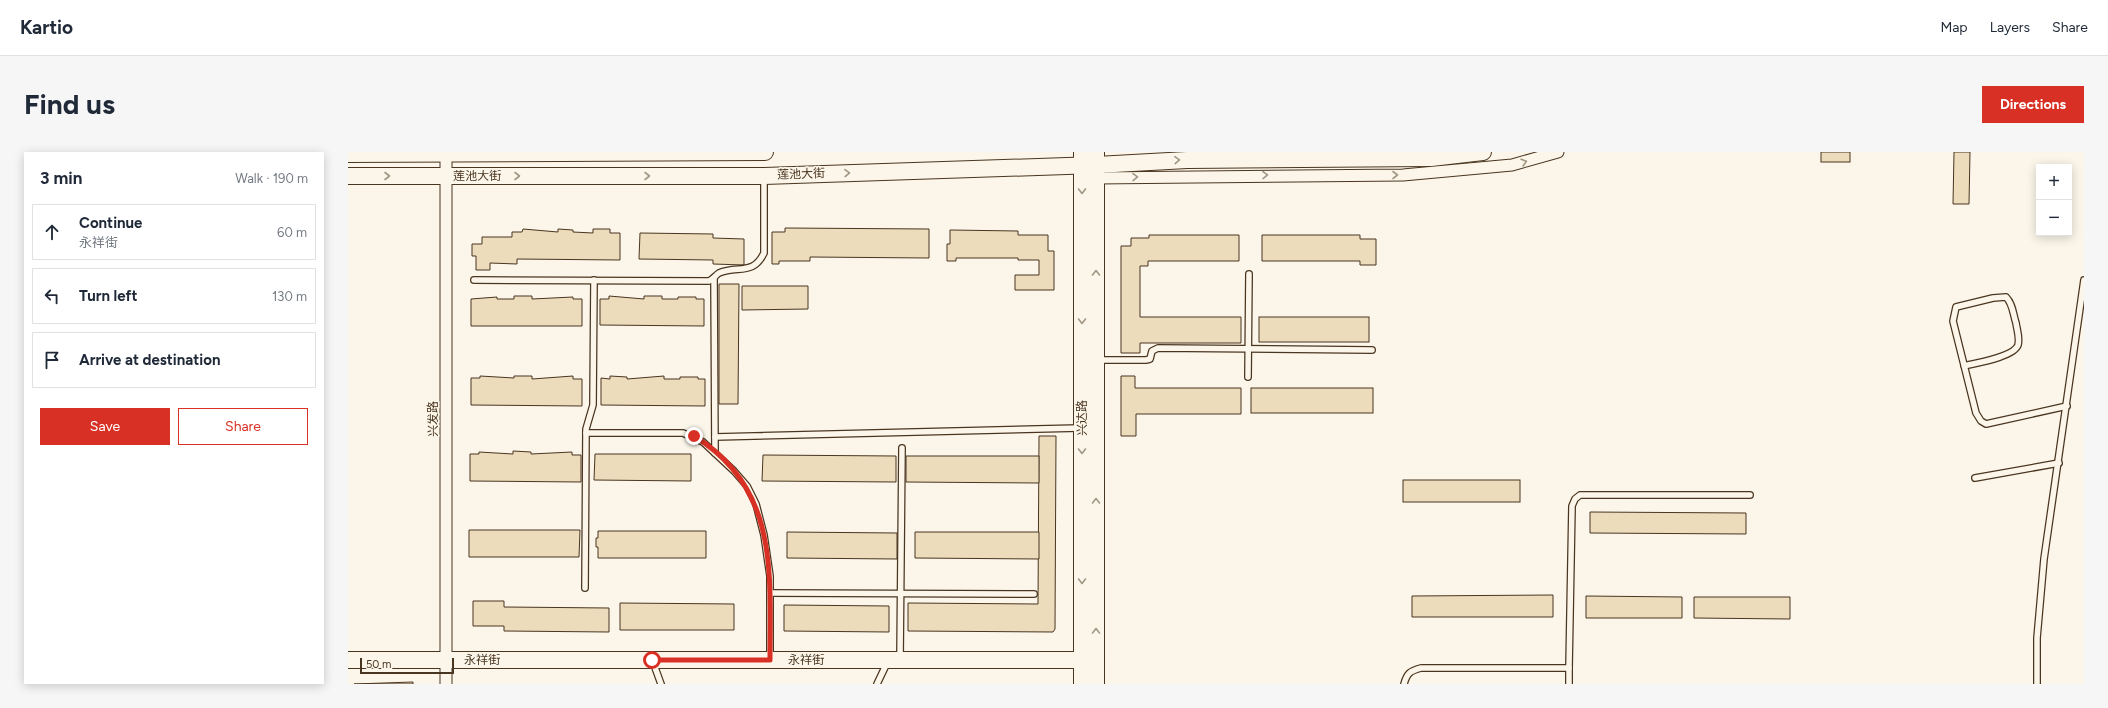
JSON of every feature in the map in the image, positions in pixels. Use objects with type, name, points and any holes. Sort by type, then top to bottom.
[{"type":"main road","name":"莲池大街","points":[[348,154],[764,152]]},
{"type":"main road","name":"莲池大街","points":[[348,176],[764,176],[1091,162],[1431,158],[1483,152]]},
{"type":"main road","name":"兴达路","points":[[1082,684],[1089,660],[1096,360],[1091,162]]},
{"type":"main road","name":"兴达路","points":[[1091,162],[1082,428],[1089,660],[1096,684]]},
{"type":"main road","name":"永祥街","points":[[348,660],[1089,660]]},
{"type":"street","points":[[1091,162],[1403,175],[1512,165],[1558,152]]},
{"type":"street","name":"兴发路","points":[[446,154],[446,684]]},
{"type":"lane","points":[[474,280],[709,281],[718,273],[753,267],[761,261],[764,253],[764,176]]},
{"type":"lane","points":[[1248,377],[1249,274]]},
{"type":"lane","points":[[714,278],[715,452]]},
{"type":"lane","points":[[585,588],[586,433],[592,405],[594,280]]},
{"type":"lane","points":[[2036,684],[2044,559],[2059,463],[2084,280]]},
{"type":"lane","points":[[1964,366],[2005,356],[2018,346],[2018,334],[2010,302],[2006,297],[1993,298],[1956,307],[1953,321],[1964,366],[1976,413],[1981,421],[1986,424],[2067,406]]},
{"type":"lane","points":[[1096,360],[1146,360],[1150,359],[1152,351],[1158,348],[1372,350]]},
{"type":"lane","points":[[715,437],[1082,428]]},
{"type":"lane","points":[[586,433],[683,433],[704,442],[747,486],[756,504],[769,561],[770,660]]},
{"type":"lane","points":[[877,684],[894,660],[901,594],[902,448]]},
{"type":"lane","points":[[1975,478],[2059,463]]},
{"type":"lane","points":[[1569,684],[1572,506],[1575,499],[1580,495],[1750,495]]},
{"type":"lane","points":[[770,593],[1034,594]]},
{"type":"lane","points":[[652,660],[661,684]]},
{"type":"lane","points":[[1404,684],[1406,676],[1410,671],[1421,668],[1569,668]]},
{"type":"building","points":[[1821,152],[1850,152],[1850,162],[1821,162]]},
{"type":"building","points":[[1954,152],[1970,152],[1969,204],[1953,204]]},
{"type":"building","points":[[785,228],[929,229],[929,258],[810,257],[810,261],[779,261],[779,264],[772,264],[772,232],[785,232]]},
{"type":"building","points":[[523,229],[558,232],[558,229],[573,230],[573,232],[593,233],[593,229],[610,229],[610,233],[620,233],[620,260],[517,259],[517,264],[490,263],[490,270],[476,270],[476,256],[472,256],[472,244],[482,244],[482,237],[512,237],[512,232],[522,232]]},
{"type":"building","points":[[950,230],[1018,231],[1018,235],[1048,235],[1048,251],[1054,251],[1054,290],[1015,290],[1015,275],[1039,275],[1039,260],[1018,260],[1018,258],[956,258],[956,261],[947,261],[947,244],[950,244]]},
{"type":"building","points":[[640,233],[713,234],[713,238],[744,239],[744,265],[713,264],[713,260],[639,259]]},
{"type":"building","points":[[1149,235],[1239,235],[1239,261],[1148,261],[1148,266],[1140,266],[1140,317],[1241,317],[1241,343],[1140,343],[1140,353],[1121,353],[1121,246],[1131,246],[1131,238],[1149,238]]},
{"type":"building","points":[[1262,235],[1360,235],[1360,239],[1376,239],[1376,265],[1360,265],[1360,261],[1262,261]]},
{"type":"building","points":[[719,284],[739,284],[738,404],[719,404]]},
{"type":"building","points":[[742,286],[808,286],[808,309],[742,310]]},
{"type":"building","points":[[514,296],[532,296],[532,299],[573,297],[573,299],[582,299],[582,326],[471,326],[471,299],[497,297],[497,299],[514,299]]},
{"type":"building","points":[[609,296],[644,299],[644,296],[662,296],[662,299],[696,297],[696,299],[704,299],[704,326],[600,325],[600,299],[609,299]]},
{"type":"building","points":[[1259,317],[1369,317],[1369,342],[1259,342]]},
{"type":"building","points":[[480,376],[514,378],[514,376],[532,376],[532,379],[573,376],[573,379],[582,379],[582,406],[471,405],[471,378],[480,378]]},
{"type":"building","points":[[610,376],[627,377],[627,379],[664,376],[664,379],[698,377],[698,379],[705,379],[705,406],[601,405],[601,378],[610,379]]},
{"type":"building","points":[[1121,376],[1135,376],[1135,388],[1241,388],[1241,414],[1136,414],[1136,436],[1121,436]]},
{"type":"building","points":[[1251,388],[1373,388],[1373,413],[1251,413]]},
{"type":"building","points":[[1039,436],[1056,436],[1055,629],[1053,632],[908,631],[908,603],[1038,604]]},
{"type":"building","points":[[513,451],[531,452],[531,454],[572,452],[572,455],[581,455],[581,482],[470,481],[470,454],[479,454],[479,452],[513,454]]},
{"type":"building","points":[[595,454],[691,454],[691,481],[594,480]]},
{"type":"building","points":[[763,455],[896,456],[896,482],[762,481]]},
{"type":"building","points":[[906,456],[1039,456],[1039,483],[906,482]]},
{"type":"building","points":[[1403,480],[1520,480],[1520,502],[1403,502]]},
{"type":"building","points":[[1590,512],[1746,513],[1746,534],[1590,533]]},
{"type":"building","points":[[469,530],[580,530],[579,557],[469,557]]},
{"type":"building","points":[[598,531],[706,531],[706,558],[598,558],[596,538],[598,538]]},
{"type":"building","points":[[787,532],[897,533],[897,559],[787,558]]},
{"type":"building","points":[[915,532],[1039,532],[1039,559],[915,558]]},
{"type":"building","points":[[1553,595],[1553,617],[1412,617],[1412,596]]},
{"type":"building","points":[[1586,596],[1682,597],[1682,618],[1586,618]]},
{"type":"building","points":[[1694,597],[1790,597],[1790,619],[1694,618]]},
{"type":"building","points":[[473,601],[504,601],[504,607],[609,608],[609,632],[504,631],[504,626],[473,626]]},
{"type":"building","points":[[620,603],[734,604],[734,630],[620,630]]},
{"type":"building","points":[[784,605],[889,606],[889,632],[784,631]]},
{"type":"building","points":[[413,682],[413,684],[354,684]]},
{"type":"route","points":[[652,660],[770,660],[769,561],[756,504],[747,486],[734,471],[704,442],[694,436]]}]
